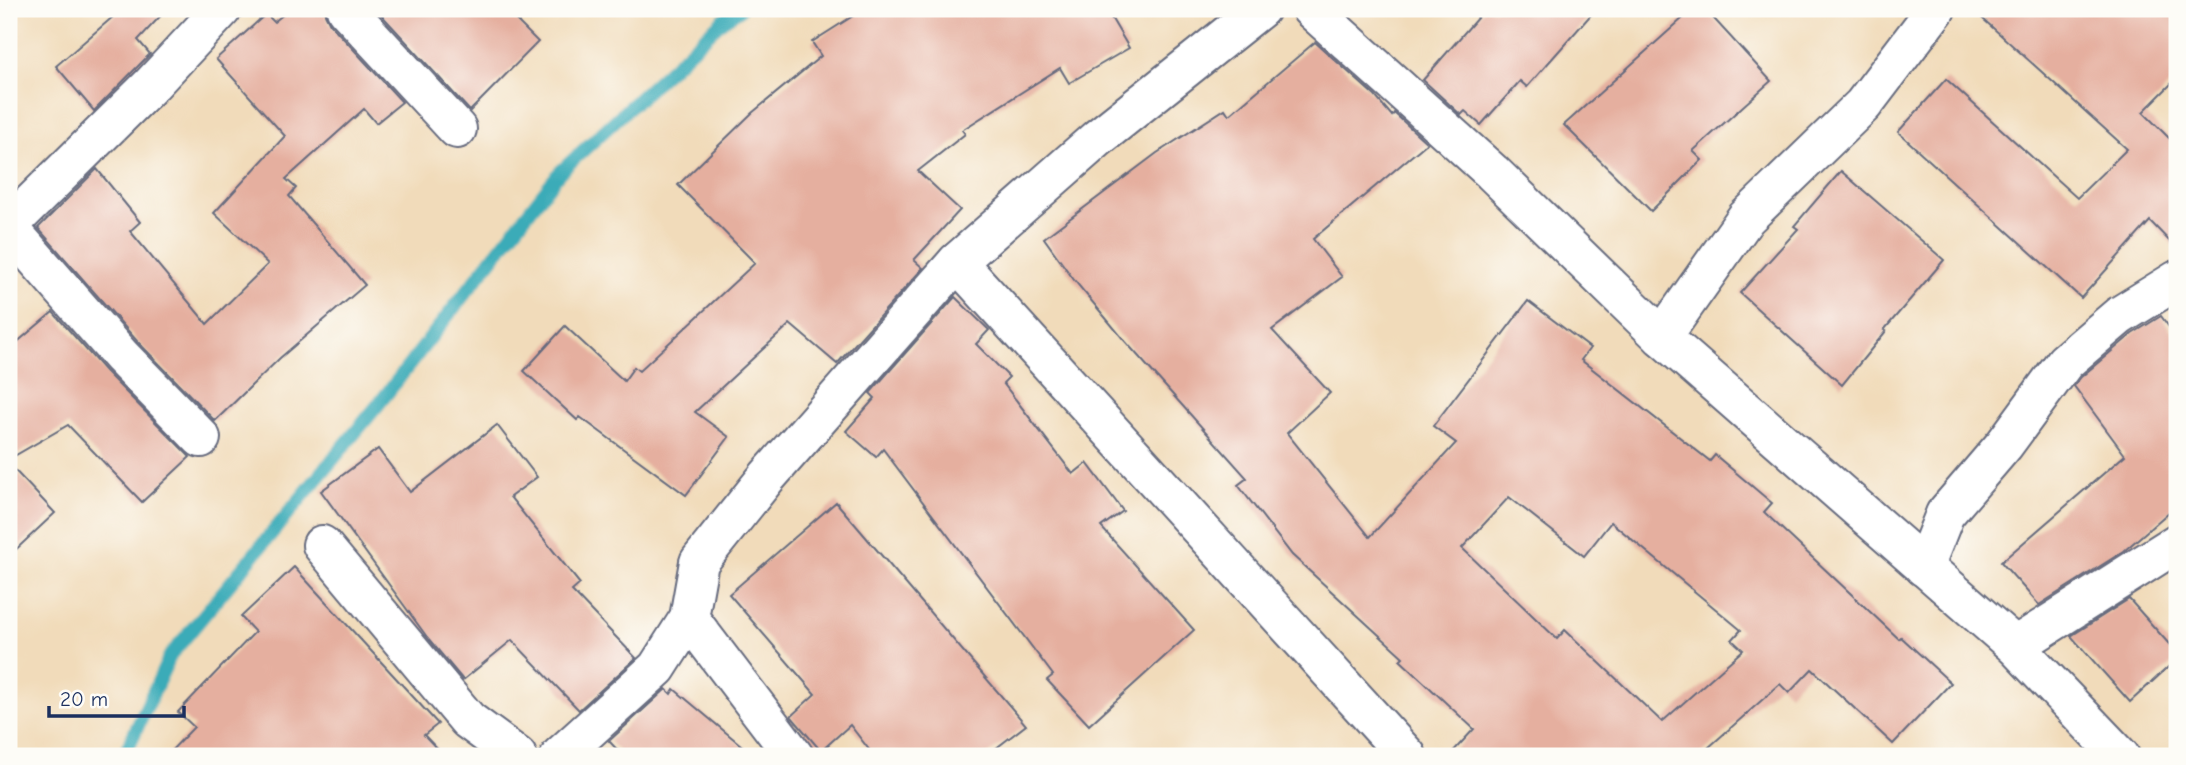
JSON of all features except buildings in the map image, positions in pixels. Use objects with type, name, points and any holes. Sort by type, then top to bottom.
[{"type":"street","points":[[201,438],[121,356],[9,227],[222,9]]},
{"type":"street","points":[[346,9],[457,129]]},
{"type":"street","points":[[560,756],[657,668],[689,618],[699,562],[767,477],[957,262],[1098,138],[1260,9]]},
{"type":"street","points":[[1311,9],[1492,172],[1662,337],[2015,646],[2120,756]]},
{"type":"street","points":[[1662,337],[1746,218],[1863,105],[1936,9]]},
{"type":"street","points":[[957,262],[1397,752]]},
{"type":"street","points":[[1924,567],[1945,514],[2004,444],[2065,362],[2119,316],[2177,280]]},
{"type":"street","points":[[2015,646],[2177,543]]},
{"type":"street","points":[[323,545],[468,720],[517,756]]},
{"type":"street","points":[[689,618],[794,756]]},
{"type":"waterway","points":[[124,756],[170,656],[378,405],[559,173],[723,20],[740,9]]}]
